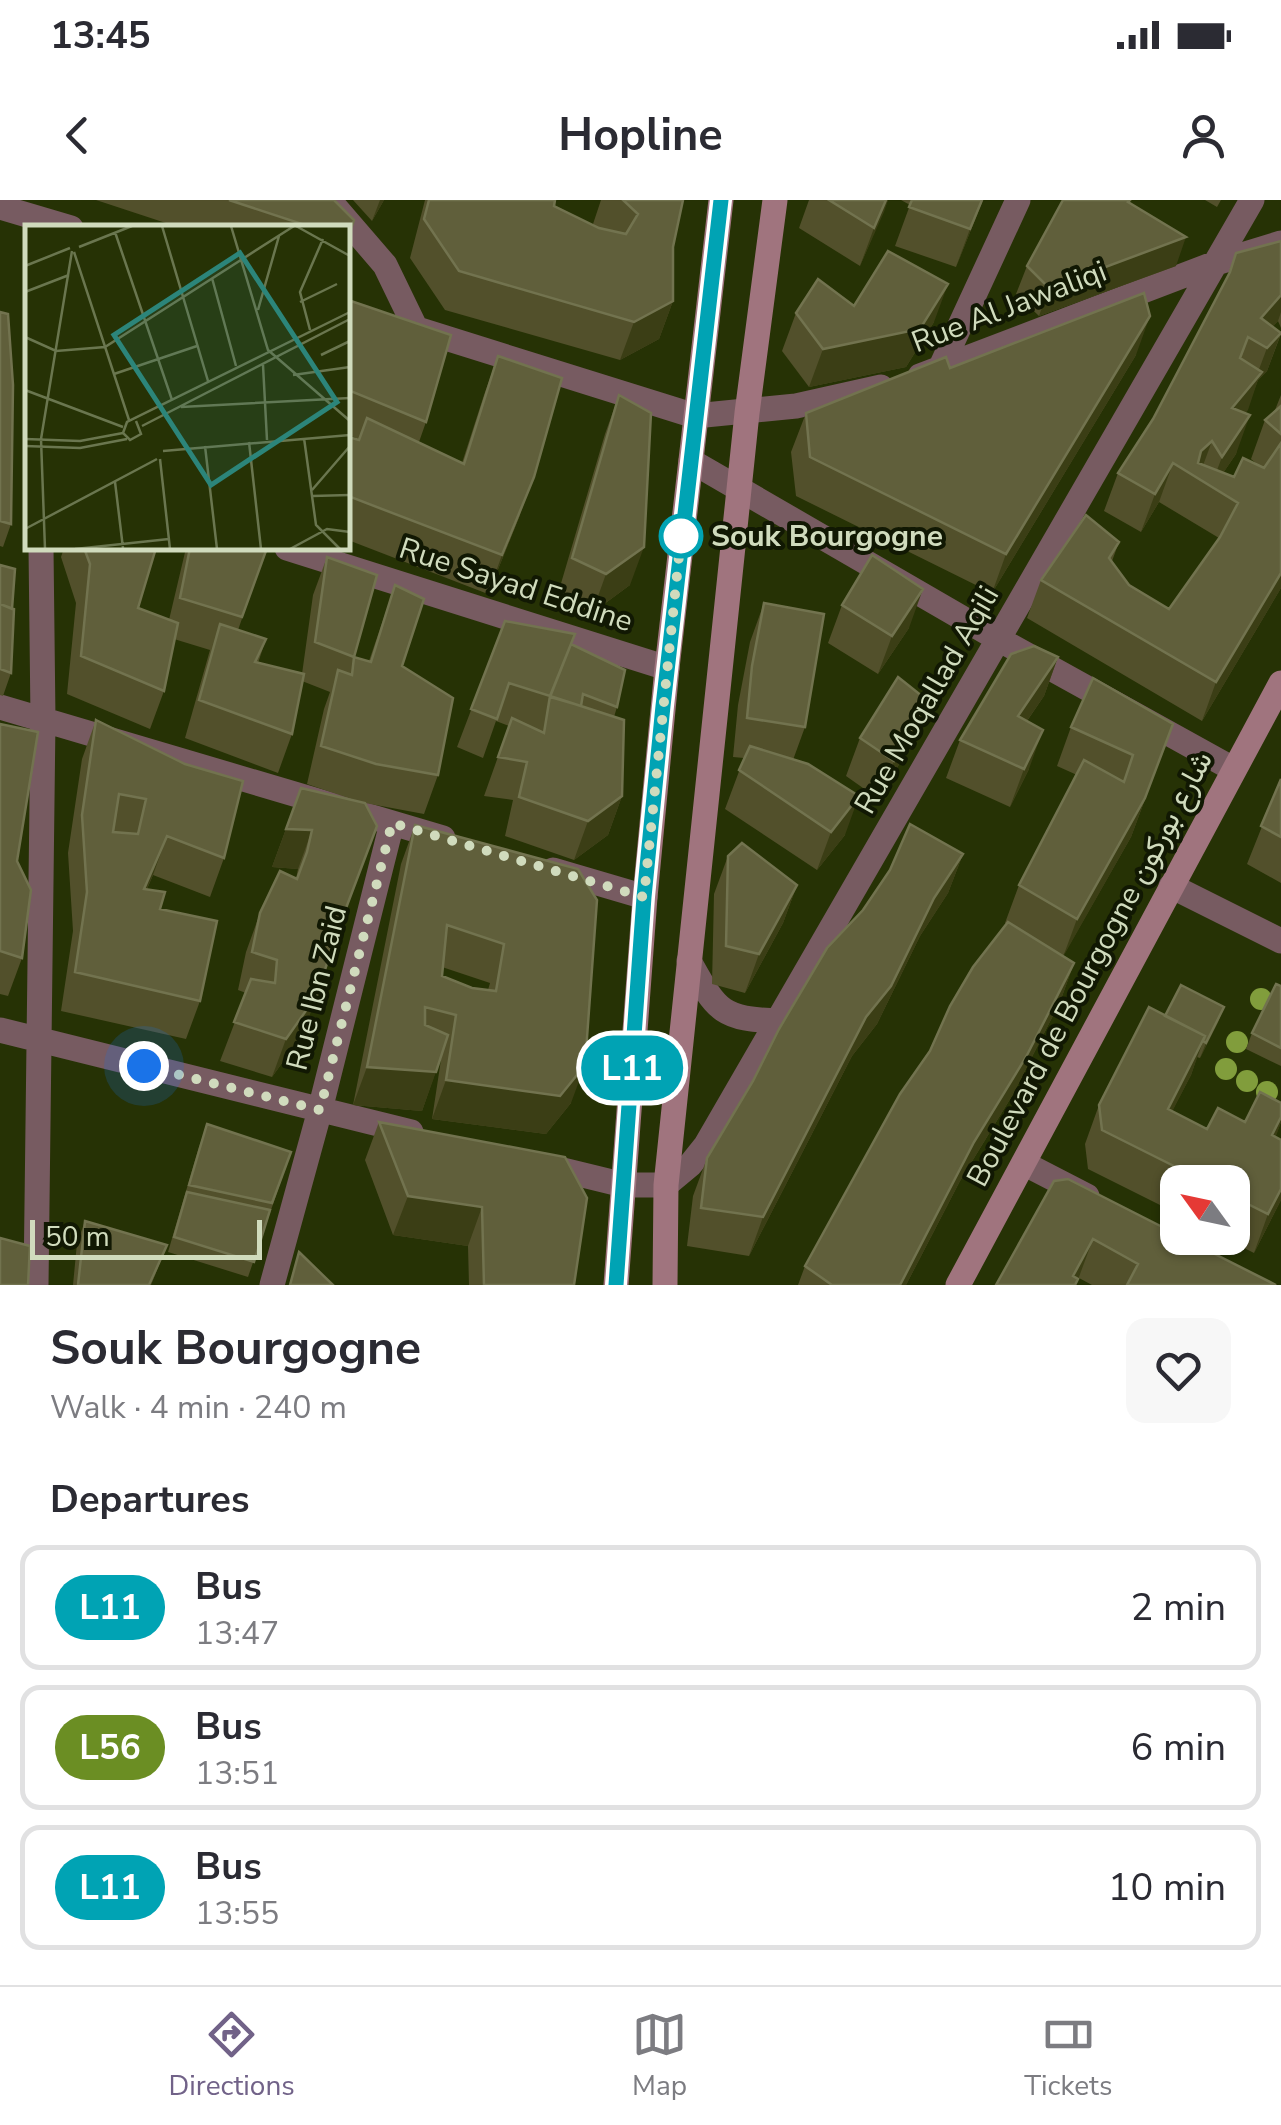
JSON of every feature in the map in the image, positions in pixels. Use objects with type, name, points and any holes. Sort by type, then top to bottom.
[{"type":"main road","points":[[616,1285],[644,897],[666,668],[721,200]]},
{"type":"main road","points":[[665,1285],[666,1186],[747,414],[775,200]]},
{"type":"main road","name":"Boulevard de Bourgogne شارع بوركون","points":[[958,1285],[1281,683]]},
{"type":"street","points":[[329,200],[385,265],[416,329]]},
{"type":"street","points":[[939,371],[1018,200]]},
{"type":"street","name":"Rue Moqallad Aqili","points":[[666,1186],[706,1146],[1252,200]]},
{"type":"street","points":[[0,207],[42,215]]},
{"type":"street","name":"Rue Al Jawaliqi","points":[[382,319],[695,416],[747,414],[855,394],[939,371],[1216,263],[1281,244]]},
{"type":"street","points":[[691,461],[1233,769]]},
{"type":"street","points":[[36,1285],[43,720],[41,550]]},
{"type":"street","name":"Rue Sayad Eddine","points":[[294,550],[666,668]]},
{"type":"street","points":[[0,707],[464,844]]},
{"type":"street","name":"Rue Ibn Zaid","points":[[272,1285],[392,823]]},
{"type":"street","points":[[536,866],[644,897]]},
{"type":"street","points":[[1171,886],[1281,942]]},
{"type":"street","points":[[690,960],[709,997],[723,1011],[734,1018],[780,1021]]},
{"type":"street","points":[[0,1030],[434,1138]]},
{"type":"street","points":[[510,1156],[624,1185],[666,1186]]},
{"type":"street","points":[[1025,1164],[1106,1206]]},
{"type":"building","points":[[229,200],[334,200],[354,220],[350,231],[350,225],[305,225]]},
{"type":"building","points":[[429,200],[555,200],[554,206],[599,228],[626,234],[638,214],[623,200],[683,200],[673,247],[673,301],[634,322],[459,271],[424,219]]},
{"type":"building","points":[[829,200],[886,200],[874,228]]},
{"type":"building","points":[[912,200],[982,200],[970,229],[909,207]]},
{"type":"building","points":[[1063,200],[1130,200],[1186,237],[1049,288],[1027,266]]},
{"type":"building","points":[[1281,241],[1281,295],[1261,318],[1281,333],[1267,348],[1248,337],[1240,358],[1262,372],[1232,408],[1250,415],[1222,457],[1212,441],[1201,451],[1198,463],[1234,477],[1243,458],[1264,468],[1281,443],[1281,573],[1216,682],[1041,580],[1086,515],[1119,542],[1109,558],[1129,585],[1169,609],[1220,537],[1238,503],[1173,463],[1155,494],[1118,473],[1153,419],[1230,272],[1236,253]]},
{"type":"building","points":[[888,251],[948,284],[920,329],[823,349],[796,313],[818,279],[854,306]]},
{"type":"building","points":[[1144,293],[1150,316],[1006,554],[810,457],[806,413],[946,357],[950,368]]},
{"type":"building","points":[[350,301],[451,335],[426,422],[350,391]]},
{"type":"building","points":[[0,312],[8,314],[13,385],[11,524],[0,521]]},
{"type":"building","points":[[498,356],[562,378],[534,477],[502,555],[350,497],[350,438],[359,440],[367,418],[464,464]]},
{"type":"building","points":[[619,395],[651,413],[644,547],[606,574],[572,558]]},
{"type":"building","points":[[1281,406],[1281,434],[1265,420]]},
{"type":"building","points":[[85,550],[155,550],[138,608],[178,623],[164,691],[81,656],[90,564]]},
{"type":"building","points":[[190,550],[266,550],[242,617],[180,598]]},
{"type":"building","points":[[872,555],[923,589],[892,636],[842,605]]},
{"type":"building","points":[[327,557],[377,575],[354,657],[315,642]]},
{"type":"building","points":[[0,565],[15,569],[12,609],[0,604]]},
{"type":"building","points":[[395,585],[424,599],[402,666],[453,698],[438,775],[376,764],[321,746],[338,670],[352,675],[354,657],[371,662]]},
{"type":"building","points":[[764,603],[824,614],[805,727],[747,718]]},
{"type":"building","points":[[0,604],[14,609],[11,673],[0,669]]},
{"type":"building","points":[[505,621],[575,634],[550,696],[509,683],[497,719],[471,709]]},
{"type":"building","points":[[220,624],[266,639],[255,662],[304,674],[292,734],[199,700]]},
{"type":"building","points":[[571,644],[625,670],[617,707],[583,694],[581,706],[550,697]]},
{"type":"building","points":[[1034,646],[1058,657],[1018,716],[1043,730],[1024,769],[960,740],[1011,654]]},
{"type":"building","points":[[898,677],[927,700],[894,761],[860,738]]},
{"type":"building","points":[[1093,678],[1173,724],[1145,798],[1077,919],[1019,885],[1084,760],[1124,782],[1133,755],[1071,727]]},
{"type":"building","points":[[550,696],[624,720],[622,796],[588,821],[519,797],[527,762],[498,757],[512,718],[544,733]]},
{"type":"building","points":[[96,720],[185,764],[243,781],[224,858],[167,836],[144,889],[165,892],[160,909],[217,921],[200,1001],[75,972],[87,892],[82,815]],"holes":[[[119,794],[146,799],[138,834],[113,832]]]},
{"type":"building","points":[[0,724],[38,732],[17,861],[31,890],[22,958],[0,951]]},
{"type":"building","points":[[750,746],[808,764],[859,796],[831,832],[739,770]]},
{"type":"building","points":[[1281,779],[1281,837],[1261,826]]},
{"type":"building","points":[[301,788],[365,803],[377,826],[317,995],[286,1039],[234,1022],[251,979],[275,983],[277,960],[252,952],[260,913],[280,871],[297,879],[307,852],[312,830],[286,829]]},
{"type":"building","points":[[910,824],[963,854],[934,898],[891,986],[866,1017],[763,1217],[701,1208],[707,1158],[827,948],[863,910],[890,870]]},
{"type":"building","points":[[415,825],[578,869],[597,900],[585,1065],[560,1096],[446,1080],[456,1015],[425,1007],[425,1025],[448,1035],[436,1072],[367,1067]],"holes":[[[447,925],[504,944],[496,991],[472,988],[442,976]]]},
{"type":"building","points":[[742,843],[797,885],[759,954],[726,946],[728,856]]},
{"type":"building","points":[[1008,922],[1074,963],[900,1285],[832,1285],[805,1266],[900,1094],[930,1051],[973,967]]},
{"type":"building","points":[[1276,984],[1281,986],[1281,1048],[1252,1033]]},
{"type":"building","points":[[1181,985],[1224,1007],[1206,1043],[1205,1036],[1165,1016]]},
{"type":"building","points":[[1149,1007],[1205,1036],[1168,1109],[1207,1129],[1218,1108],[1245,1122],[1260,1092],[1281,1103],[1281,1117],[1272,1135],[1281,1140],[1281,1189],[1268,1214],[1250,1205],[1250,1165],[1172,1165],[1102,1130],[1099,1105]]},
{"type":"building","points":[[379,1122],[565,1157],[587,1198],[574,1285],[484,1285],[482,1207],[408,1196]]},
{"type":"building","points":[[207,1124],[291,1152],[272,1203],[189,1185]]},
{"type":"building","points":[[1068,1179],[1160,1226],[1160,1255],[1217,1255],[1276,1285],[1127,1285],[1138,1264],[1093,1239],[1073,1276],[1078,1279],[1075,1285],[996,1285],[1054,1181]]},
{"type":"building","points":[[187,1192],[270,1210],[254,1262],[174,1237]]},
{"type":"building","points":[[85,1221],[167,1245],[149,1285],[78,1285]]},
{"type":"building","points":[[0,1238],[30,1246],[28,1285],[0,1285]]},
{"type":"building","points":[[299,1252],[333,1285],[290,1285]]},
{"type":"bus line","name":"L11","points":[[616,1285],[644,897],[721,200]]},
{"type":"place","name":"Souk Bourgogne","points":[[681,536]]},
{"type":"route","points":[[144,1066],[320,1110],[392,823],[644,897],[682,526],[681,536]]}]
